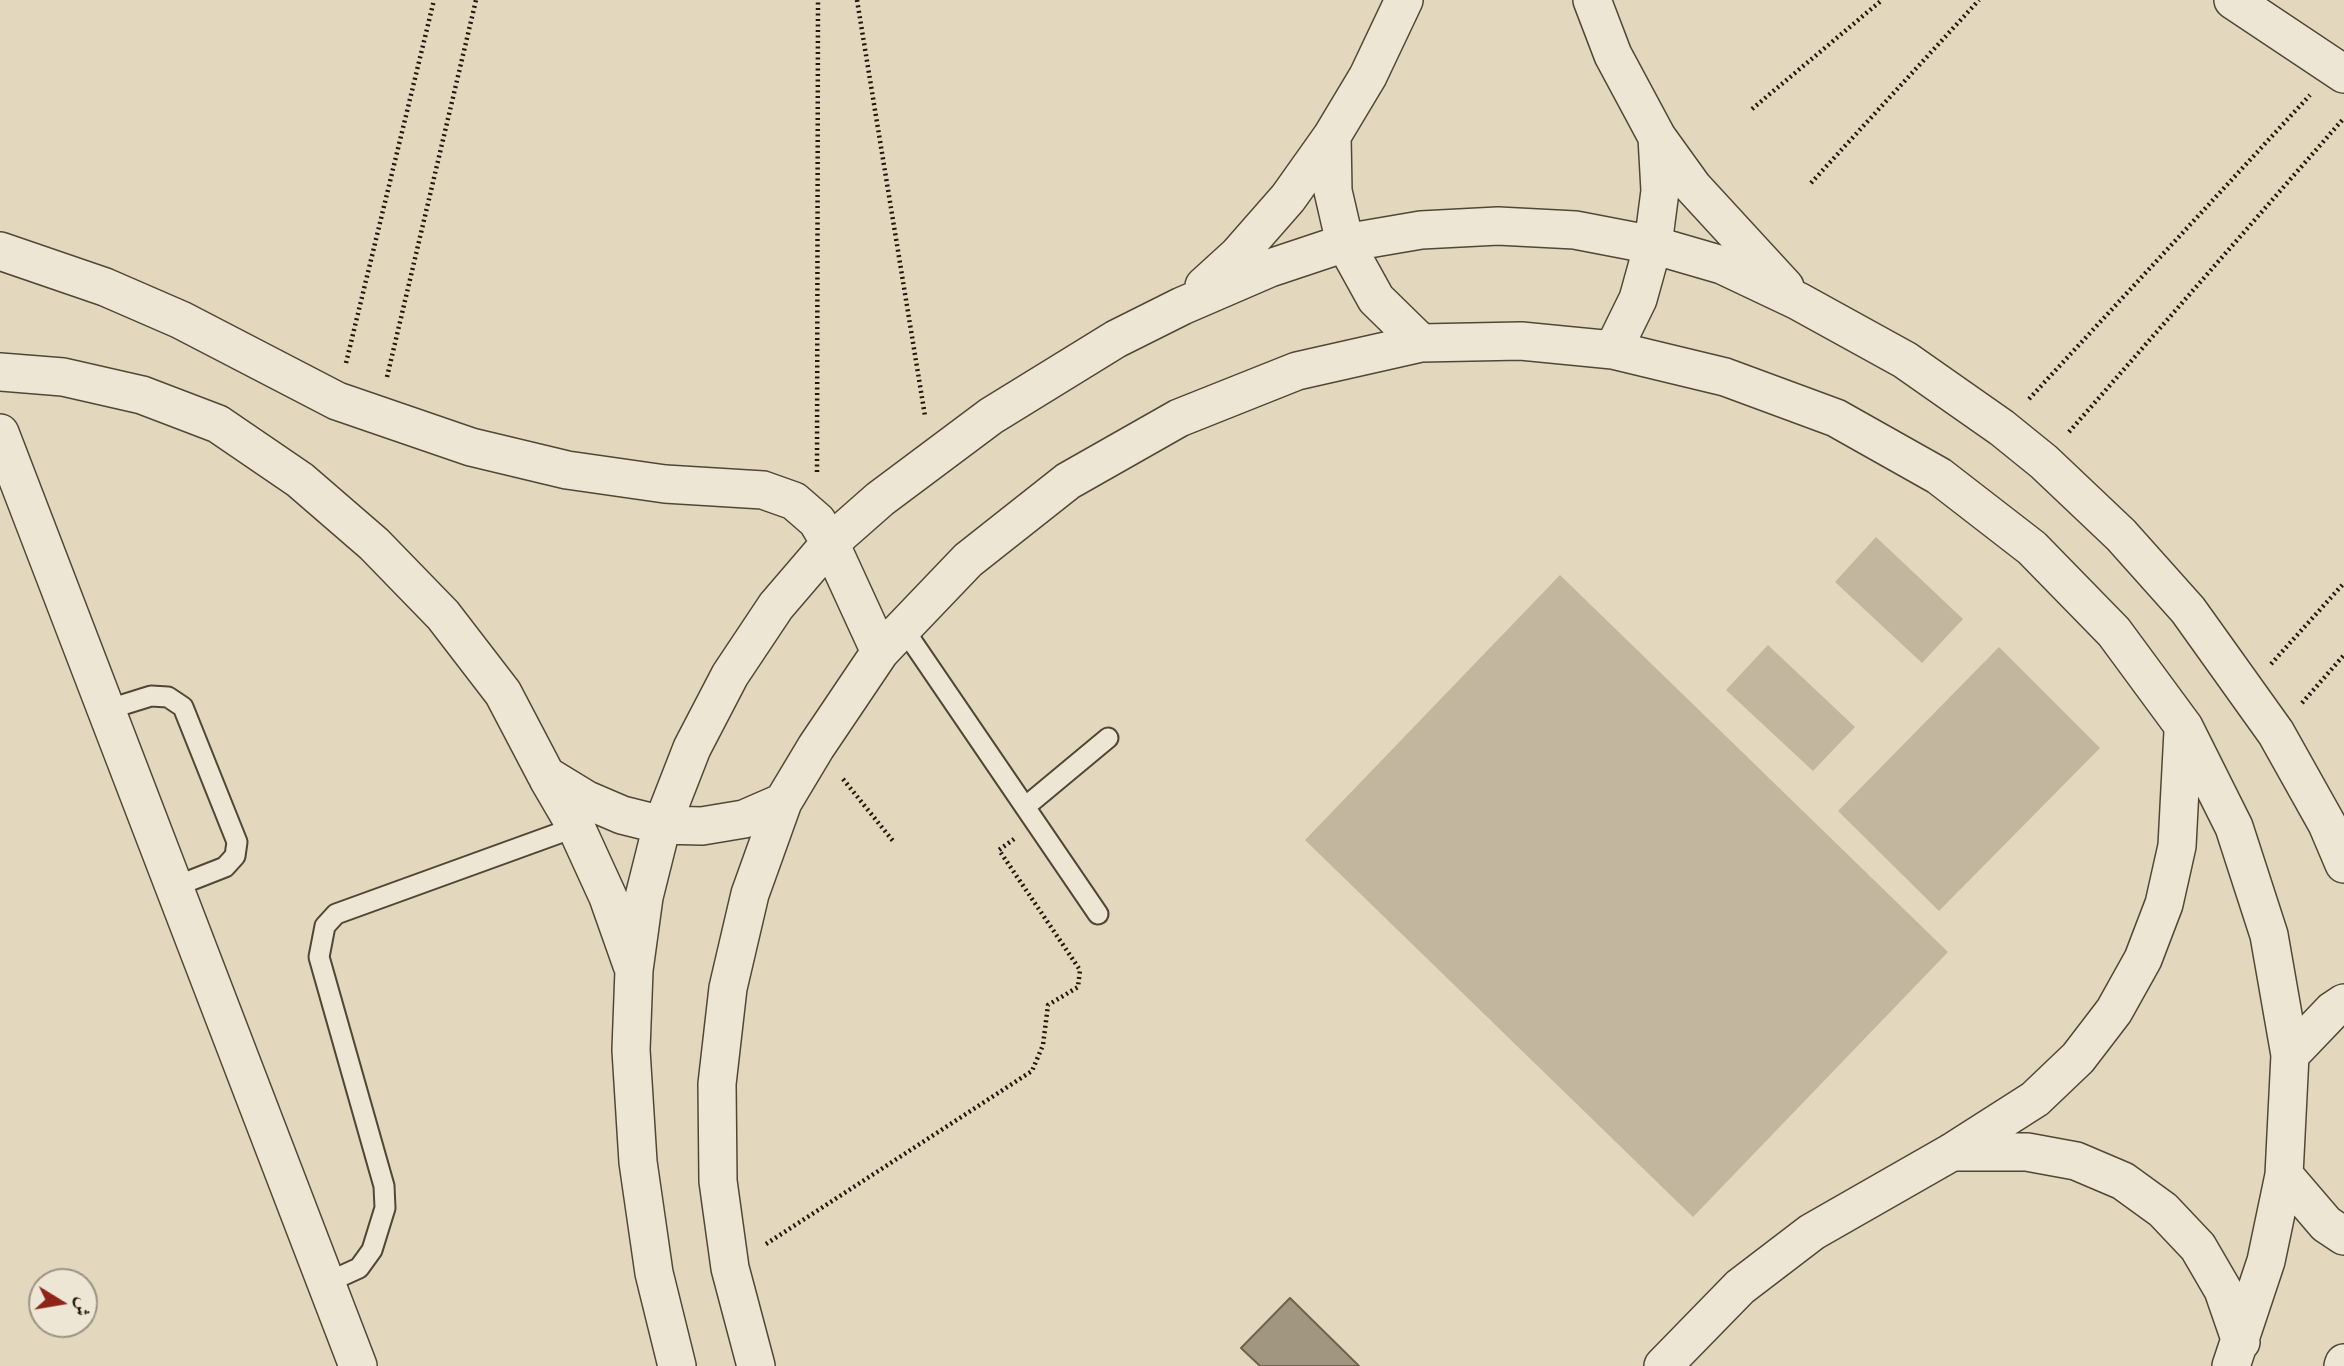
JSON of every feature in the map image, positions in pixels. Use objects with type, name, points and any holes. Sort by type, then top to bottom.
[{"type":"street","points":[[1182,306],[1238,255],[1288,198],[1332,136],[1368,76],[1404,0]]},
{"type":"street","points":[[1592,0],[1613,55],[1657,137],[1693,187],[1798,301]]},
{"type":"street","points":[[2233,0],[2340,71]]},
{"type":"street","points":[[1332,136],[1333,191],[1345,243],[1377,299],[1421,343]]},
{"type":"street","points":[[1613,350],[1637,299],[1653,245],[1660,191],[1657,137]]},
{"type":"street","points":[[677,1366],[654,1273],[638,1162],[631,1051],[634,970],[644,897],[662,825],[692,748],[730,674],[823,532],[1053,376],[1182,306],[1270,268],[1345,243],[1421,230],[1498,226],[1574,230],[1653,245],[1722,265],[1798,301],[1905,360],[2002,428],[2043,462],[2121,535],[2188,610],[2248,690],[2276,733],[2335,833],[2344,864]]},
{"type":"street","points":[[0,251],[105,286],[181,320],[337,401],[377,417],[471,447],[567,470],[665,484],[763,490],[794,501],[823,532],[891,640]]},
{"type":"street","points":[[756,1366],[730,1268],[718,1181],[717,1084],[726,1002],[750,894],[783,802],[816,747],[891,640],[968,559],[1068,481],[1179,418],[1297,371],[1421,343],[1521,341],[1613,350],[1725,377],[1836,418],[1939,476],[2032,548],[2114,632],[2183,727],[2234,827],[2269,935],[2290,1055],[2284,1175],[2266,1261],[2236,1354]]},
{"type":"street","points":[[0,372],[63,377],[142,395],[218,424],[300,480],[374,544],[443,615],[503,693],[576,827],[608,897],[634,970]]},
{"type":"street","points":[[0,433],[358,1366]]},
{"type":"street","points":[[1663,1366],[1740,1287],[1812,1232],[1952,1152],[2035,1099],[2078,1058],[2114,1011],[2143,959],[2164,904],[2177,846],[2183,727]]},
{"type":"street","points":[[546,775],[587,800],[622,815],[662,825],[702,826],[744,819],[783,802]]},
{"type":"street","points":[[2290,1055],[2332,1011],[2344,1003]]},
{"type":"street","points":[[1952,1152],[2027,1152],[2076,1161],[2123,1181],[2163,1210],[2198,1247],[2223,1290],[2236,1354]]},
{"type":"street","points":[[2284,1175],[2326,1224],[2344,1236]]},
{"type":"lane","points":[[891,640],[1025,807],[1098,914]]},
{"type":"lane","points":[[106,710],[150,696],[168,697],[183,707],[237,842],[234,856],[225,867],[174,887]]},
{"type":"lane","points":[[1025,807],[1108,738]]},
{"type":"lane","points":[[326,1283],[359,1268],[372,1250],[385,1208],[384,1186],[319,957],[326,926],[337,914],[576,827]]},
{"type":"path","points":[[337,401],[435,0]]},
{"type":"path","points":[[377,417],[476,0]]},
{"type":"path","points":[[818,0],[823,532]]},
{"type":"path","points":[[857,0],[932,458]]},
{"type":"path","points":[[1752,109],[1882,0]]},
{"type":"path","points":[[1811,183],[1979,0]]},
{"type":"path","points":[[2002,428],[2340,71]]},
{"type":"path","points":[[2043,462],[2344,118]]},
{"type":"path","points":[[2248,690],[2344,583]]},
{"type":"path","points":[[2276,733],[2344,655]]},
{"type":"path","points":[[816,747],[893,841]]},
{"type":"path","points":[[730,1268],[1032,1071],[1043,1045],[1048,1005],[1078,987],[1080,970],[999,850],[1036,824]]},
{"type":"shaded area","points":[[1876,537],[1963,619],[1922,663],[1835,582]]},
{"type":"shaded area","points":[[1560,575],[1948,952],[1693,1217],[1305,840]]},
{"type":"shaded area","points":[[1768,645],[1855,727],[1813,771],[1726,690]]},
{"type":"shaded area","points":[[1999,647],[2100,748],[1939,911],[1838,811]]},
{"type":"shaded area","points":[[1290,1298],[1359,1366],[1260,1366],[1241,1348]]}]
